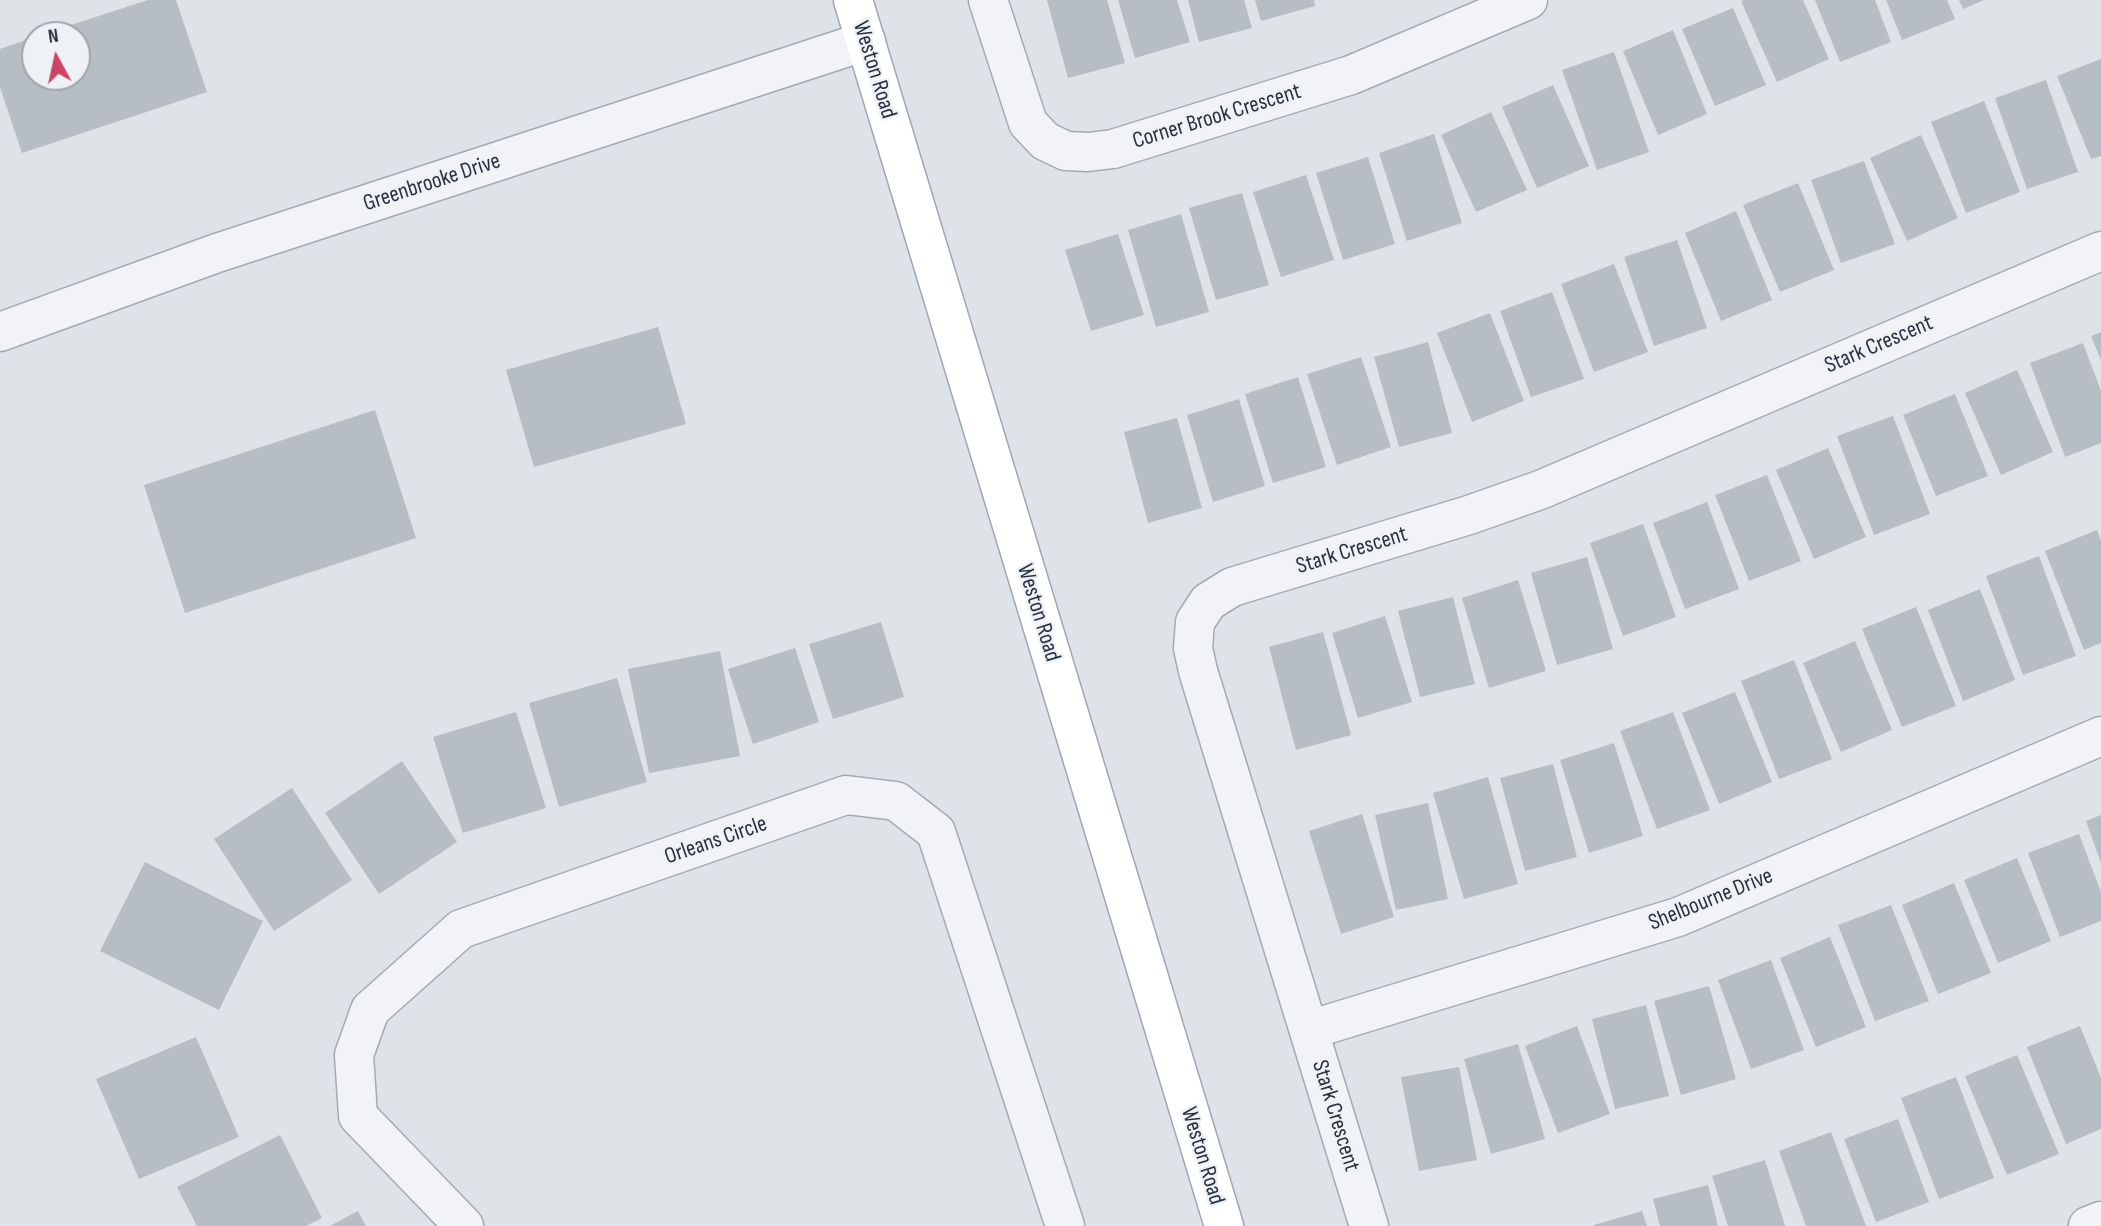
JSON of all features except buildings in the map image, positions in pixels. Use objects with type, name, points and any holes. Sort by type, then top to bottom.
[{"type":"main road","name":"Weston Road","points":[[853,0],[1224,1226]]},
{"type":"street","name":"Corner Brook Crescent","points":[[988,0],[1028,123],[1045,141],[1055,146],[1088,152],[1113,149],[1351,75],[1528,0]]},
{"type":"street","name":"Greenbrooke Drive","points":[[0,332],[217,253],[866,41]]},
{"type":"street","name":"Stark Crescent","points":[[1369,1226],[1198,671],[1193,648],[1195,622],[1208,603],[1232,587],[1469,515],[1540,490],[2101,251]]},
{"type":"street","name":"Shelbourne Drive","points":[[1308,1030],[1678,917],[2101,736]]},
{"type":"street","name":"Orleans Circle","points":[[464,1226],[358,1116],[354,1055],[370,1010],[461,929],[846,795],[896,801],[936,832],[1065,1226]]},
{"type":"street","points":[[2088,1226],[2101,1221]]}]
